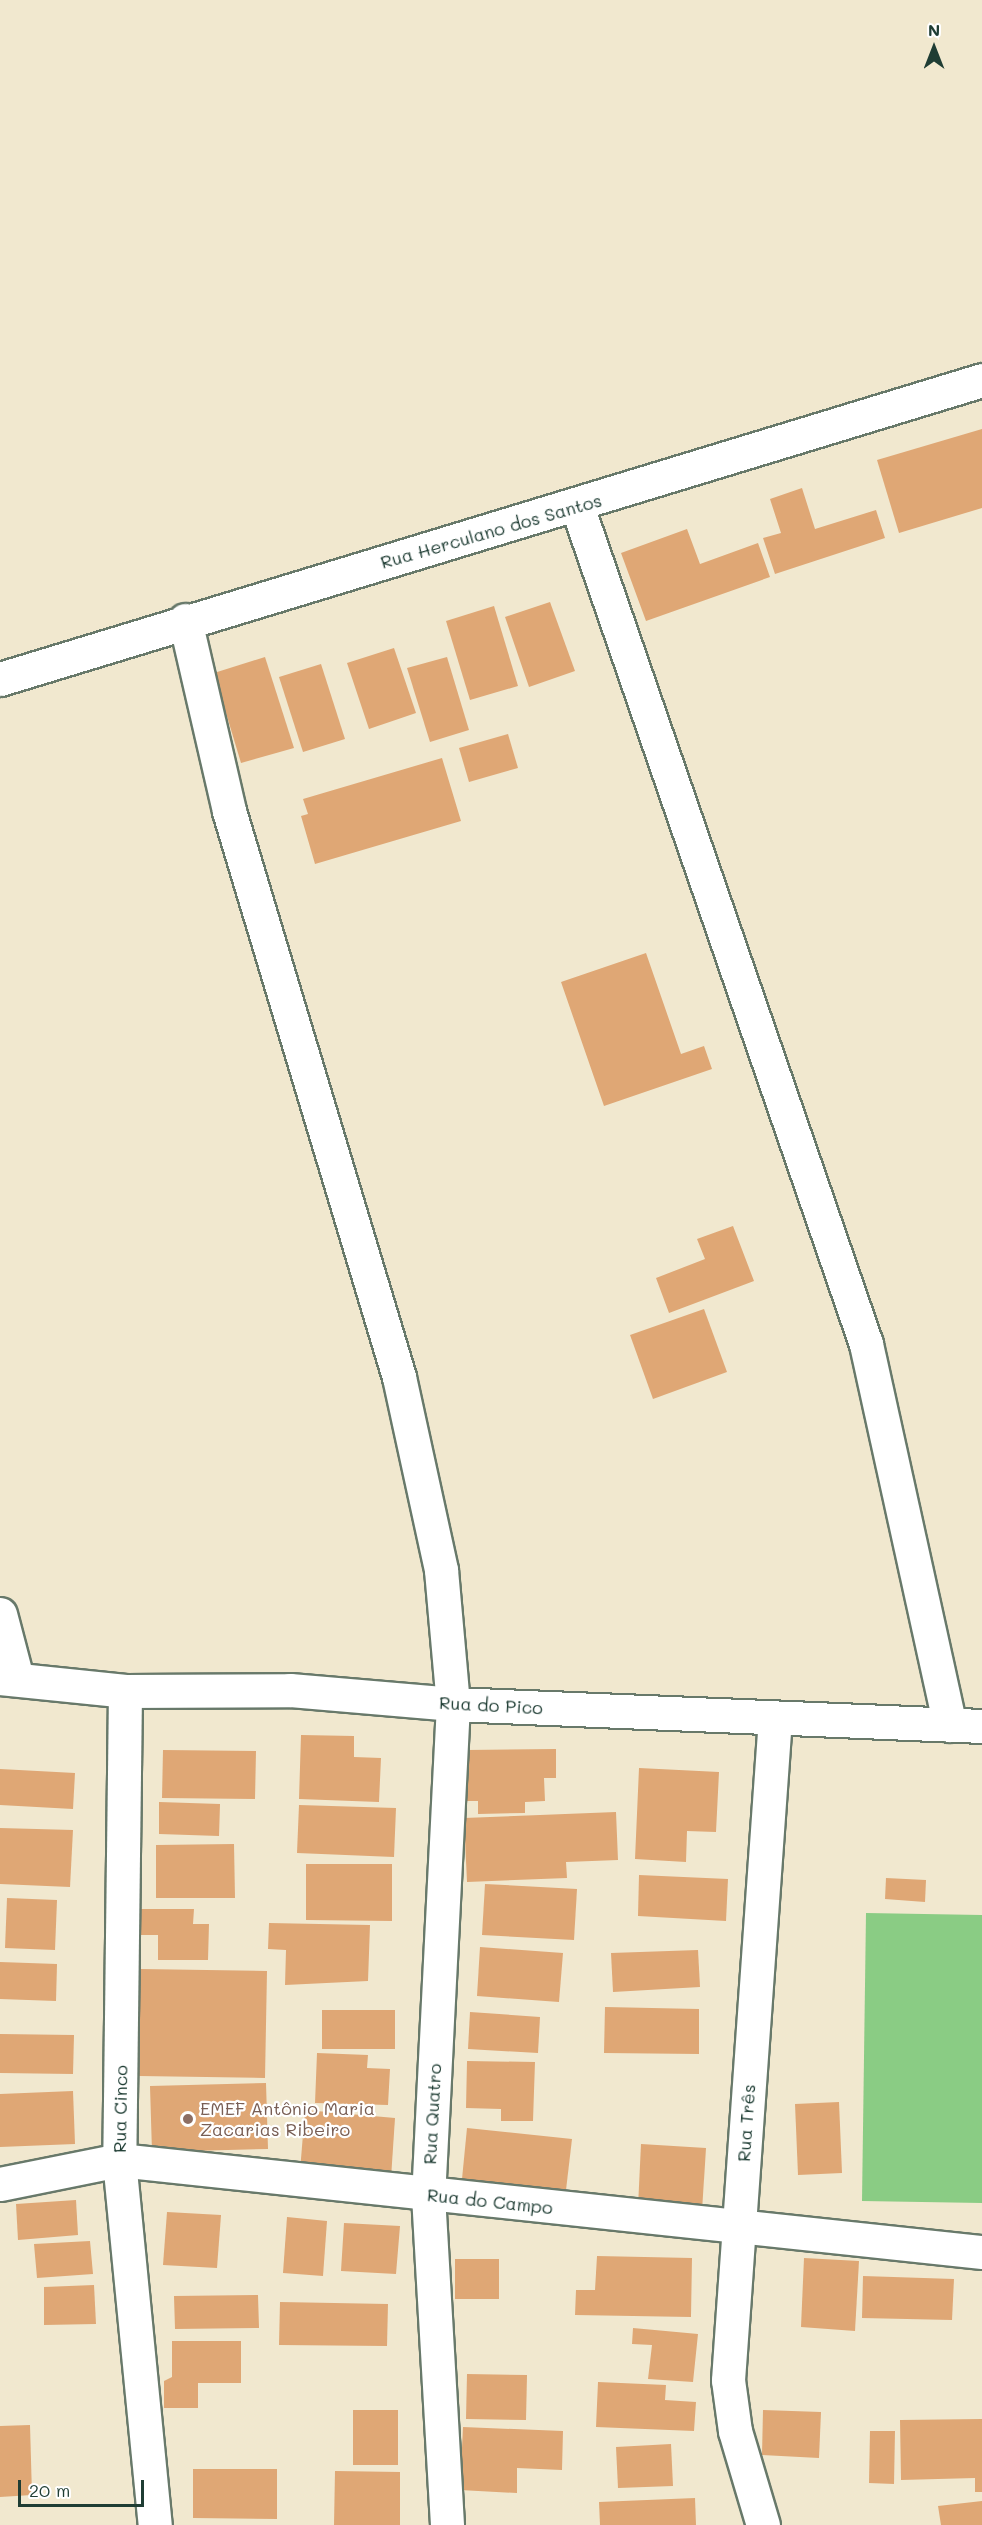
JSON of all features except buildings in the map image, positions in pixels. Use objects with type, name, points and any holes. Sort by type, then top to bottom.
[{"type":"street","name":"Rua Herculano dos Santos","points":[[0,679],[185,620],[577,506],[982,380]]},
{"type":"street","points":[[577,506],[867,1344],[950,1725]]},
{"type":"street","name":"Rua Quatro","points":[[185,620],[229,811],[399,1377],[441,1570],[453,1704],[428,2195],[447,2525]]},
{"type":"street","points":[[0,1614],[9,1678]]},
{"type":"street","name":"Rua do Pico","points":[[9,1678],[125,1691],[290,1690],[453,1704],[982,1726]]},
{"type":"street","name":"Rua Cinco","points":[[125,1691],[119,2160],[155,2525]]},
{"type":"street","name":"Rua Três","points":[[763,2525],[735,2431],[728,2380],[774,1718]]},
{"type":"street","name":"Rua do Campo","points":[[0,2184],[119,2160],[428,2195],[982,2252]]},
{"type":"green space","points":[[866,1913],[982,1915],[982,2203],[862,2201]]},
{"type":"place","name":"EMEF Antônio Maria Zacarias Ribeiro","points":[[188,2119]]}]
